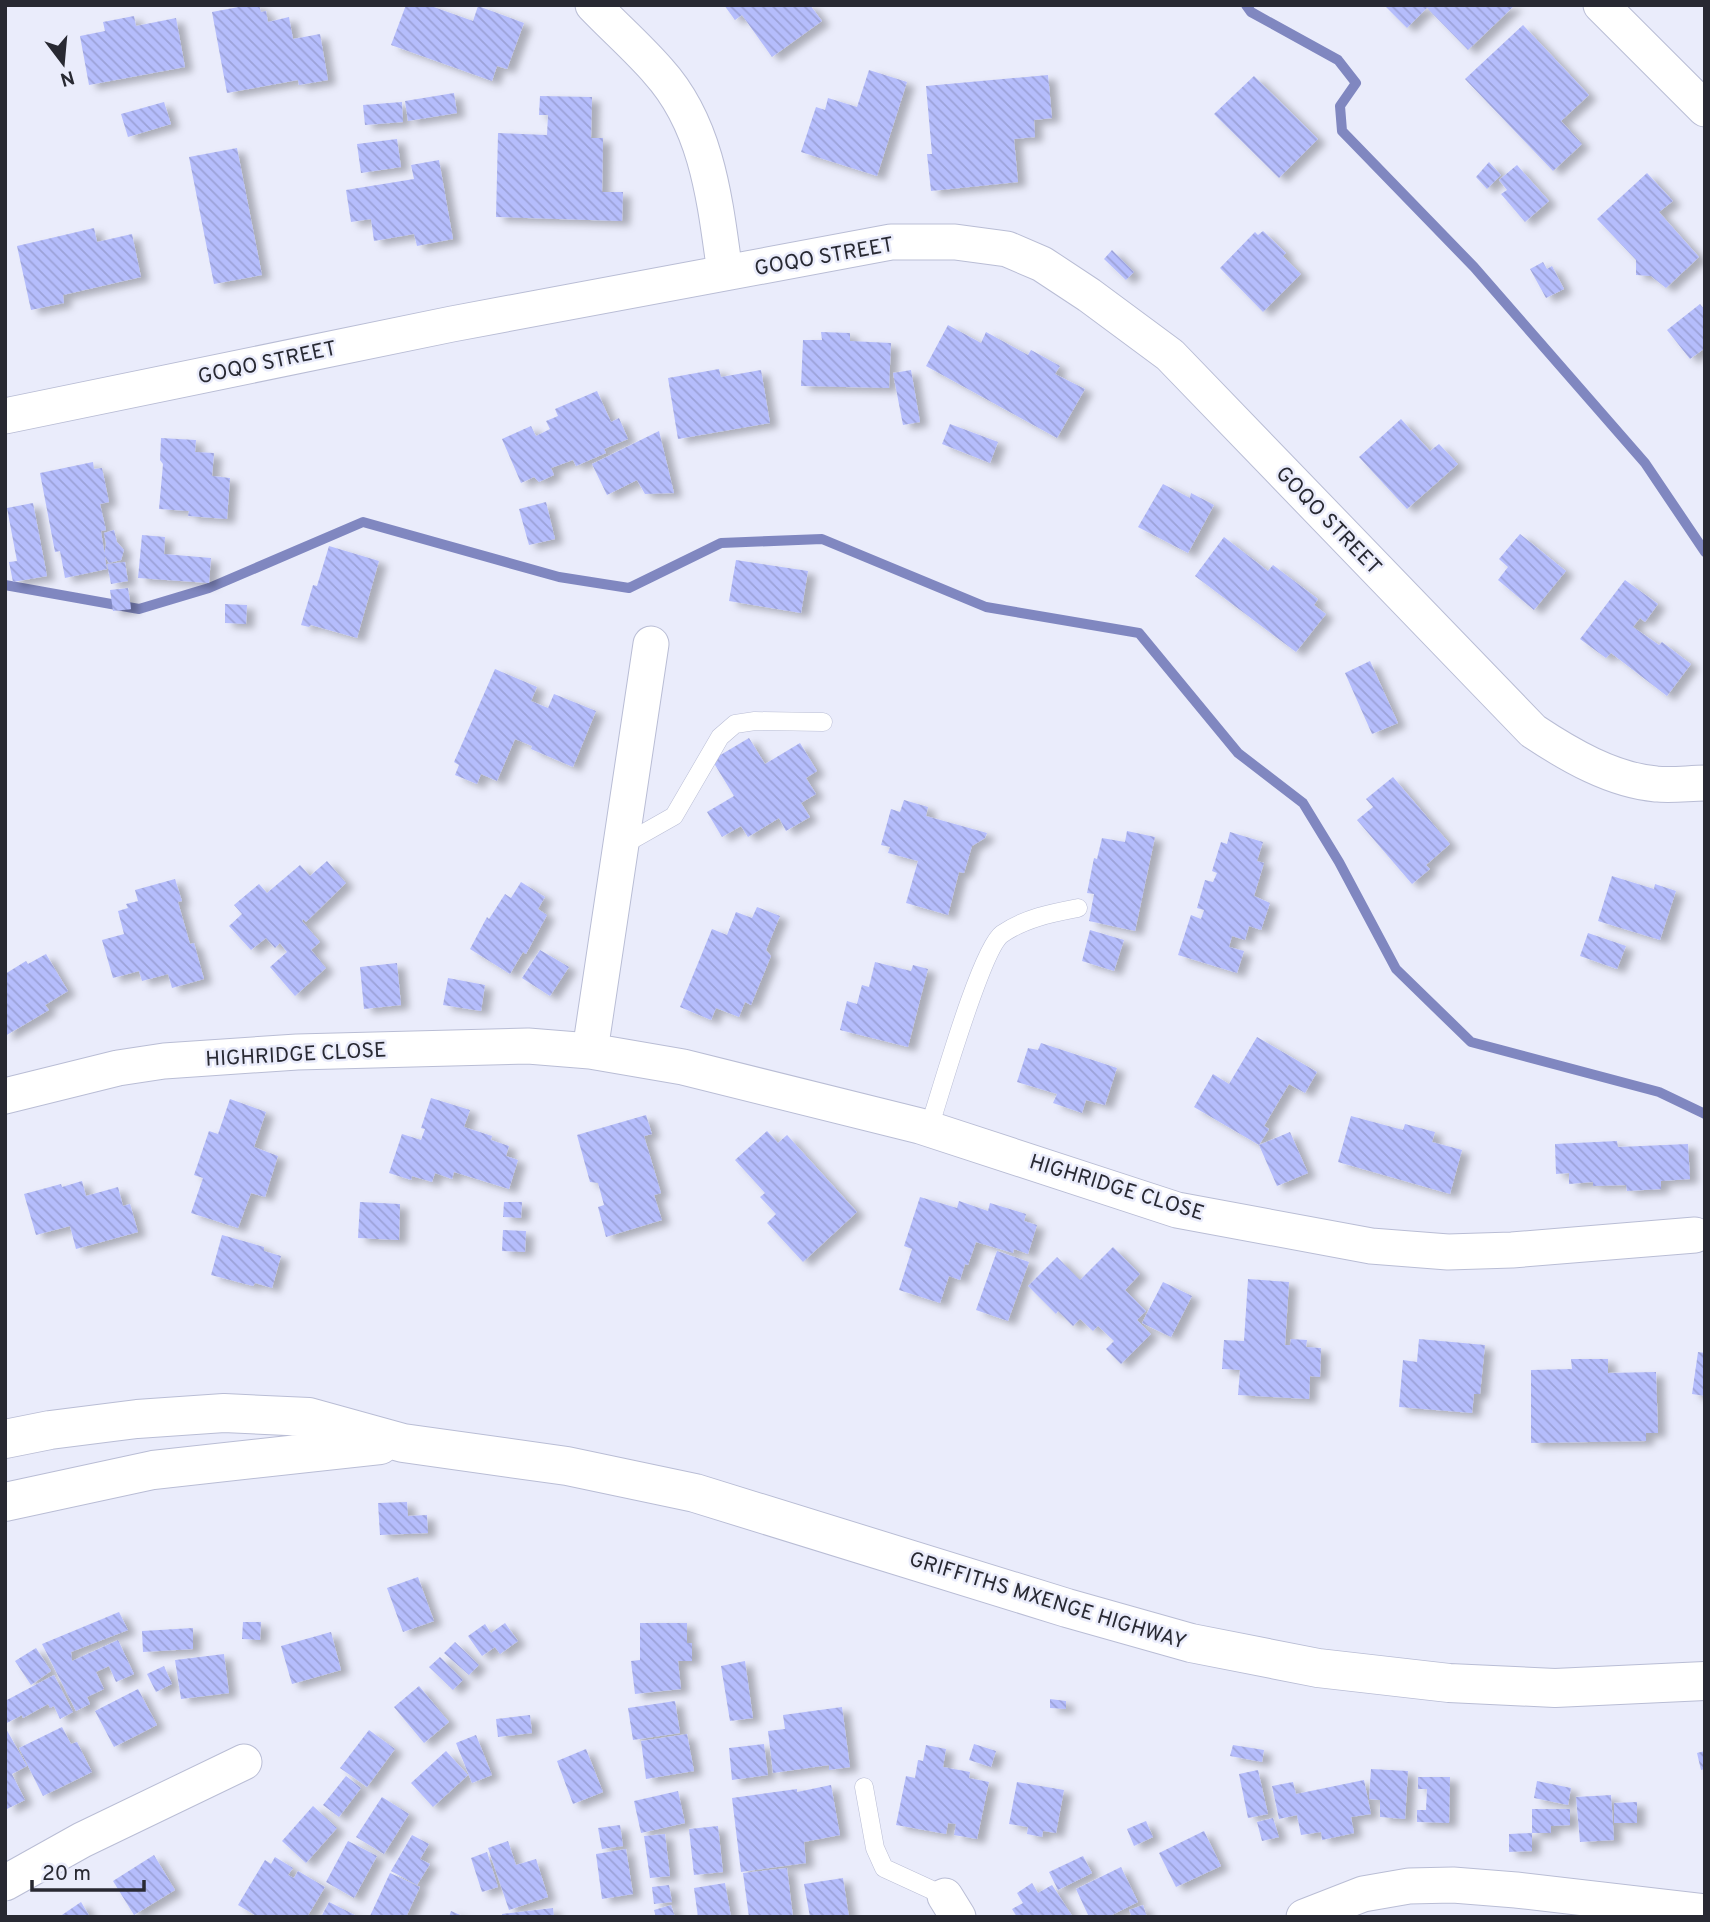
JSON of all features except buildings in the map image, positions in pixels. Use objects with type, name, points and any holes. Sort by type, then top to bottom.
[{"type":"street","points":[[593,5],[659,72],[685,110],[702,151],[713,189],[725,273]]},
{"type":"street","points":[[1601,5],[1705,108]]},
{"type":"street","name":"GOQO STREET","points":[[5,416],[452,324],[891,242],[955,242],[1007,249],[1042,264],[1170,355],[1533,731],[1568,754],[1603,771],[1655,784],[1705,783]]},
{"type":"street","points":[[590,1051],[651,644]]},
{"type":"street","name":"HIGHRIDGE CLOSE","points":[[5,1096],[118,1068],[164,1061],[297,1052],[458,1047],[528,1046],[590,1051],[683,1067],[929,1128],[1177,1210],[1371,1246],[1461,1251],[1512,1250],[1695,1235]]},
{"type":"street","name":"GRIFFITHS MXENGE HIGHWAY","points":[[5,1439],[50,1430],[137,1419],[224,1413],[309,1417],[402,1443],[567,1466],[695,1493],[1067,1608],[1191,1643],[1318,1668],[1449,1683],[1555,1688],[1705,1681]]},
{"type":"street","name":"GRIFFITHS MXENGE HIGHWAY","points":[[5,1502],[153,1470],[402,1443]]},
{"type":"street","points":[[5,1883],[82,1840],[244,1762]]},
{"type":"street","points":[[1304,1917],[1363,1894],[1409,1886],[1453,1885],[1705,1912]]},
{"type":"lane","points":[[621,846],[674,816],[720,737],[736,724],[755,721],[824,722]]},
{"type":"lane","points":[[929,1128],[988,953],[1000,935],[1046,914],[1078,908]]},
{"type":"lane","points":[[864,1787],[875,1847],[884,1868],[948,1910]]},
{"type":"waterway","points":[[1246,5],[1251,12],[1338,60],[1356,83],[1340,106],[1342,131],[1474,267],[1645,463],[1705,552]]},
{"type":"waterway","points":[[5,585],[139,609],[209,588],[363,522],[559,577],[629,588],[721,543],[822,539],[986,607],[1139,633],[1238,753],[1303,803],[1339,862],[1396,969],[1471,1042],[1659,1092],[1705,1114]]}]
